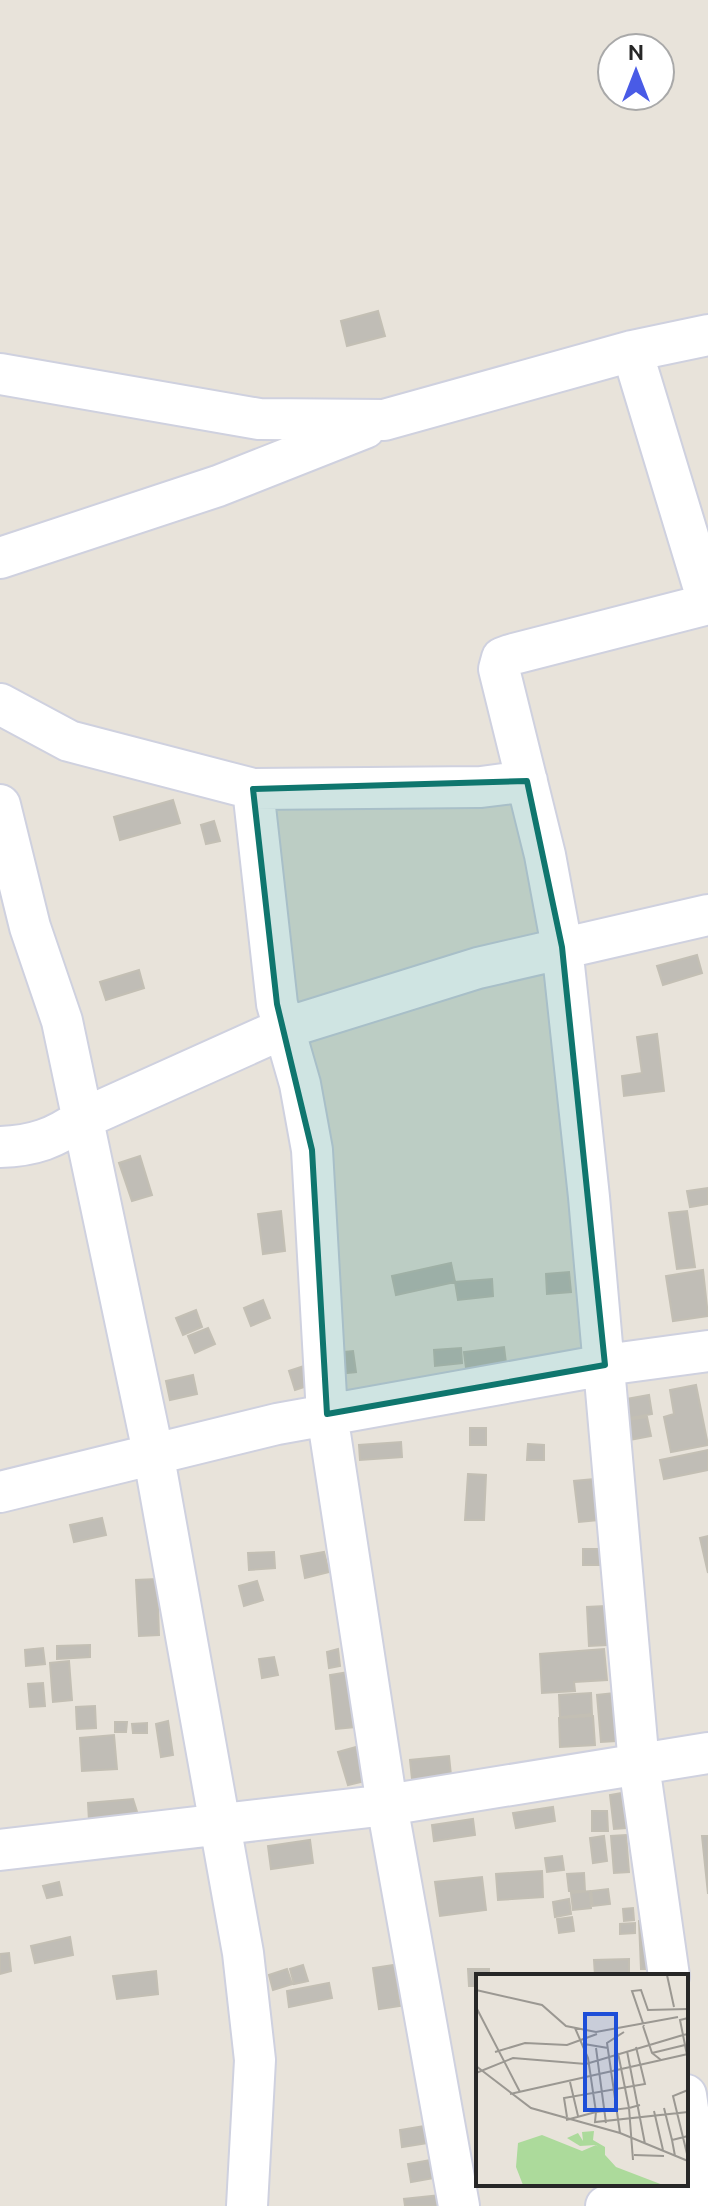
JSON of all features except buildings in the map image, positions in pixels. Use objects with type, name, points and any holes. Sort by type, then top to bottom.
[{"type":"street","points":[[0,558],[218,486],[384,420],[632,351],[708,335]]},
{"type":"street","points":[[632,351],[708,603],[502,658],[499,669],[527,781],[562,947],[605,1365],[639,1765],[669,1974]]},
{"type":"street","points":[[0,374],[259,419],[384,420]]},
{"type":"street","points":[[0,704],[69,741],[253,789],[481,787],[527,781]]},
{"type":"street","points":[[253,789],[274,982],[282,1029],[300,1084],[312,1150],[327,1414],[387,1805],[459,2206]]},
{"type":"street","points":[[0,805],[30,927],[62,1021],[153,1452],[243,1953],[255,2060],[247,2206]]},
{"type":"street","points":[[0,1147],[28,1146],[56,1137],[82,1119],[282,1029],[478,968],[708,915]]},
{"type":"street","points":[[0,1492],[153,1452],[327,1414],[605,1365],[708,1351]]},
{"type":"street","points":[[0,1850],[387,1805],[708,1753]]},
{"type":"street","points":[[606,2206],[703,2198],[688,2107]]},
{"type":"highlighted area","points":[[527,781],[562,947],[605,1365],[327,1414],[312,1150],[277,1004],[253,789]]}]
